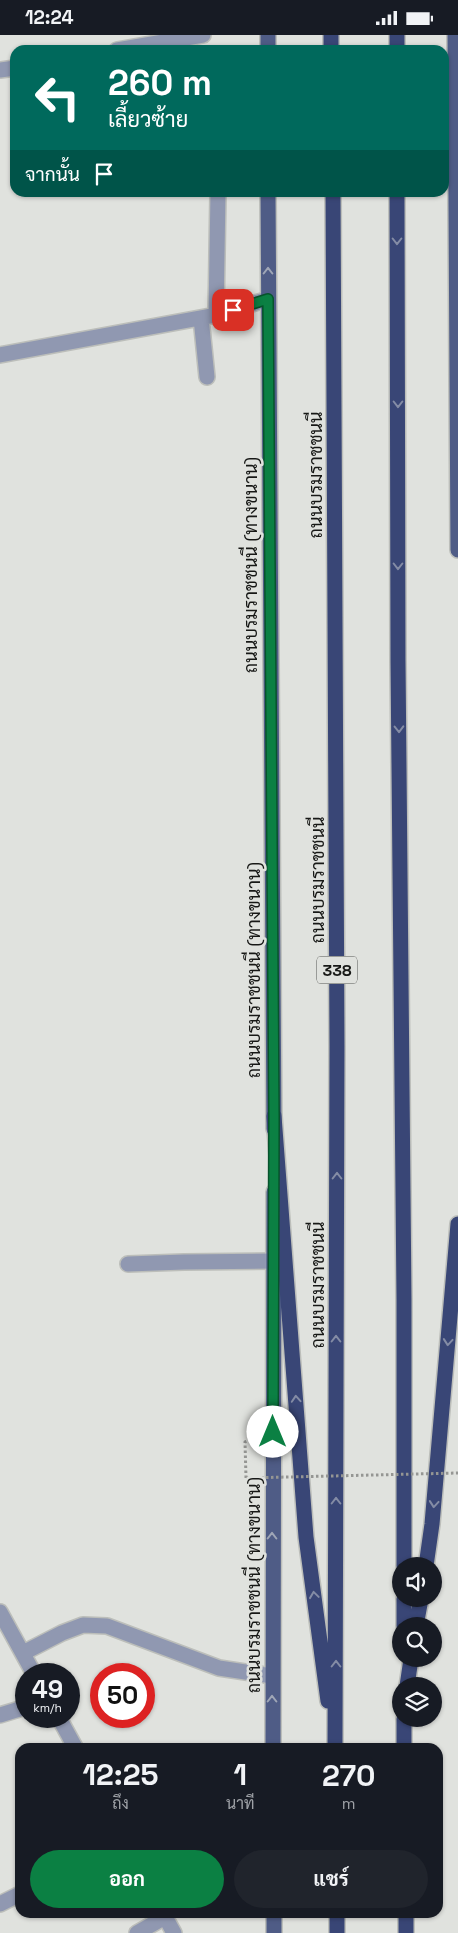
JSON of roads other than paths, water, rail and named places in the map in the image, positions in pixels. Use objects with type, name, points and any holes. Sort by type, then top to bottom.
[{"type":"highway","name":"ถนนบรมราชชนนี","points":[[333,197],[337,1027],[335,1743]]},
{"type":"highway","points":[[397,197],[404,1557]]},
{"type":"highway","points":[[274,1116],[306,1537],[334,1743]]},
{"type":"highway","points":[[427,1557],[432,1524],[458,1223]]},
{"type":"highway","points":[[404,1727],[404,1743]]},
{"type":"highway","points":[[337,1918],[337,1933]]},
{"type":"highway","points":[[406,1918],[406,1933]]},
{"type":"main road","points":[[455,35],[458,551]]},
{"type":"main road","name":"ถนนบรมราชชนนี (ทางขนาน)","points":[[268,197],[274,1116],[273,1743]]},
{"type":"main road","points":[[274,1918],[274,1933]]},
{"type":"street","points":[[139,41],[203,35]]},
{"type":"street","points":[[207,377],[208,316],[218,197]]},
{"type":"street","points":[[0,355],[208,316],[268,299]]},
{"type":"street","points":[[128,1265],[273,1261]]},
{"type":"street","points":[[0,1611],[28,1663]]},
{"type":"street","points":[[23,1653],[62,1633],[83,1625],[107,1626],[219,1668],[272,1676]]},
{"type":"street","points":[[0,1715],[15,1710]]},
{"type":"street","points":[[65,1728],[73,1743]]},
{"type":"street","points":[[0,1904],[15,1896]]},
{"type":"street","points":[[137,1933],[160,1918]]},
{"type":"street","points":[[166,1918],[174,1933]]}]
